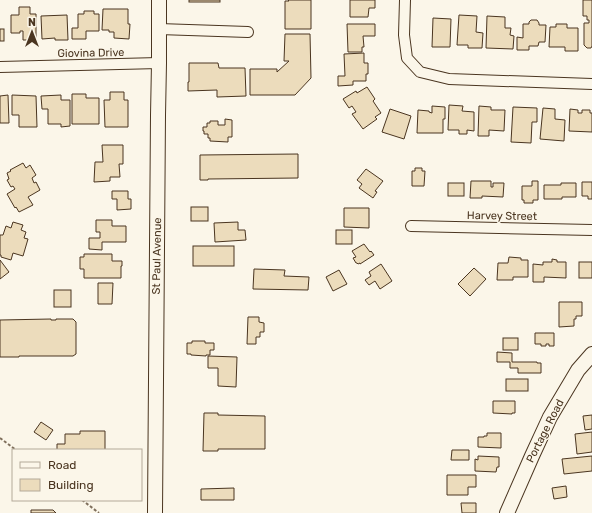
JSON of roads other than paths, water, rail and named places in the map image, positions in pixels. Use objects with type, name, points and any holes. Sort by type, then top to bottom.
[{"type":"main road","name":"St Paul Avenue","points":[[155,513],[160,63],[159,0]]},
{"type":"main road","name":"Portage Road","points":[[507,513],[550,417],[578,370],[592,354]]},
{"type":"street","points":[[405,0],[404,35],[406,58],[420,72],[448,79],[592,84]]},
{"type":"street","points":[[159,28],[248,32]]},
{"type":"street","name":"Giovina Drive","points":[[0,67],[160,63]]},
{"type":"street","name":"Harvey Street","points":[[411,226],[592,230]]}]
